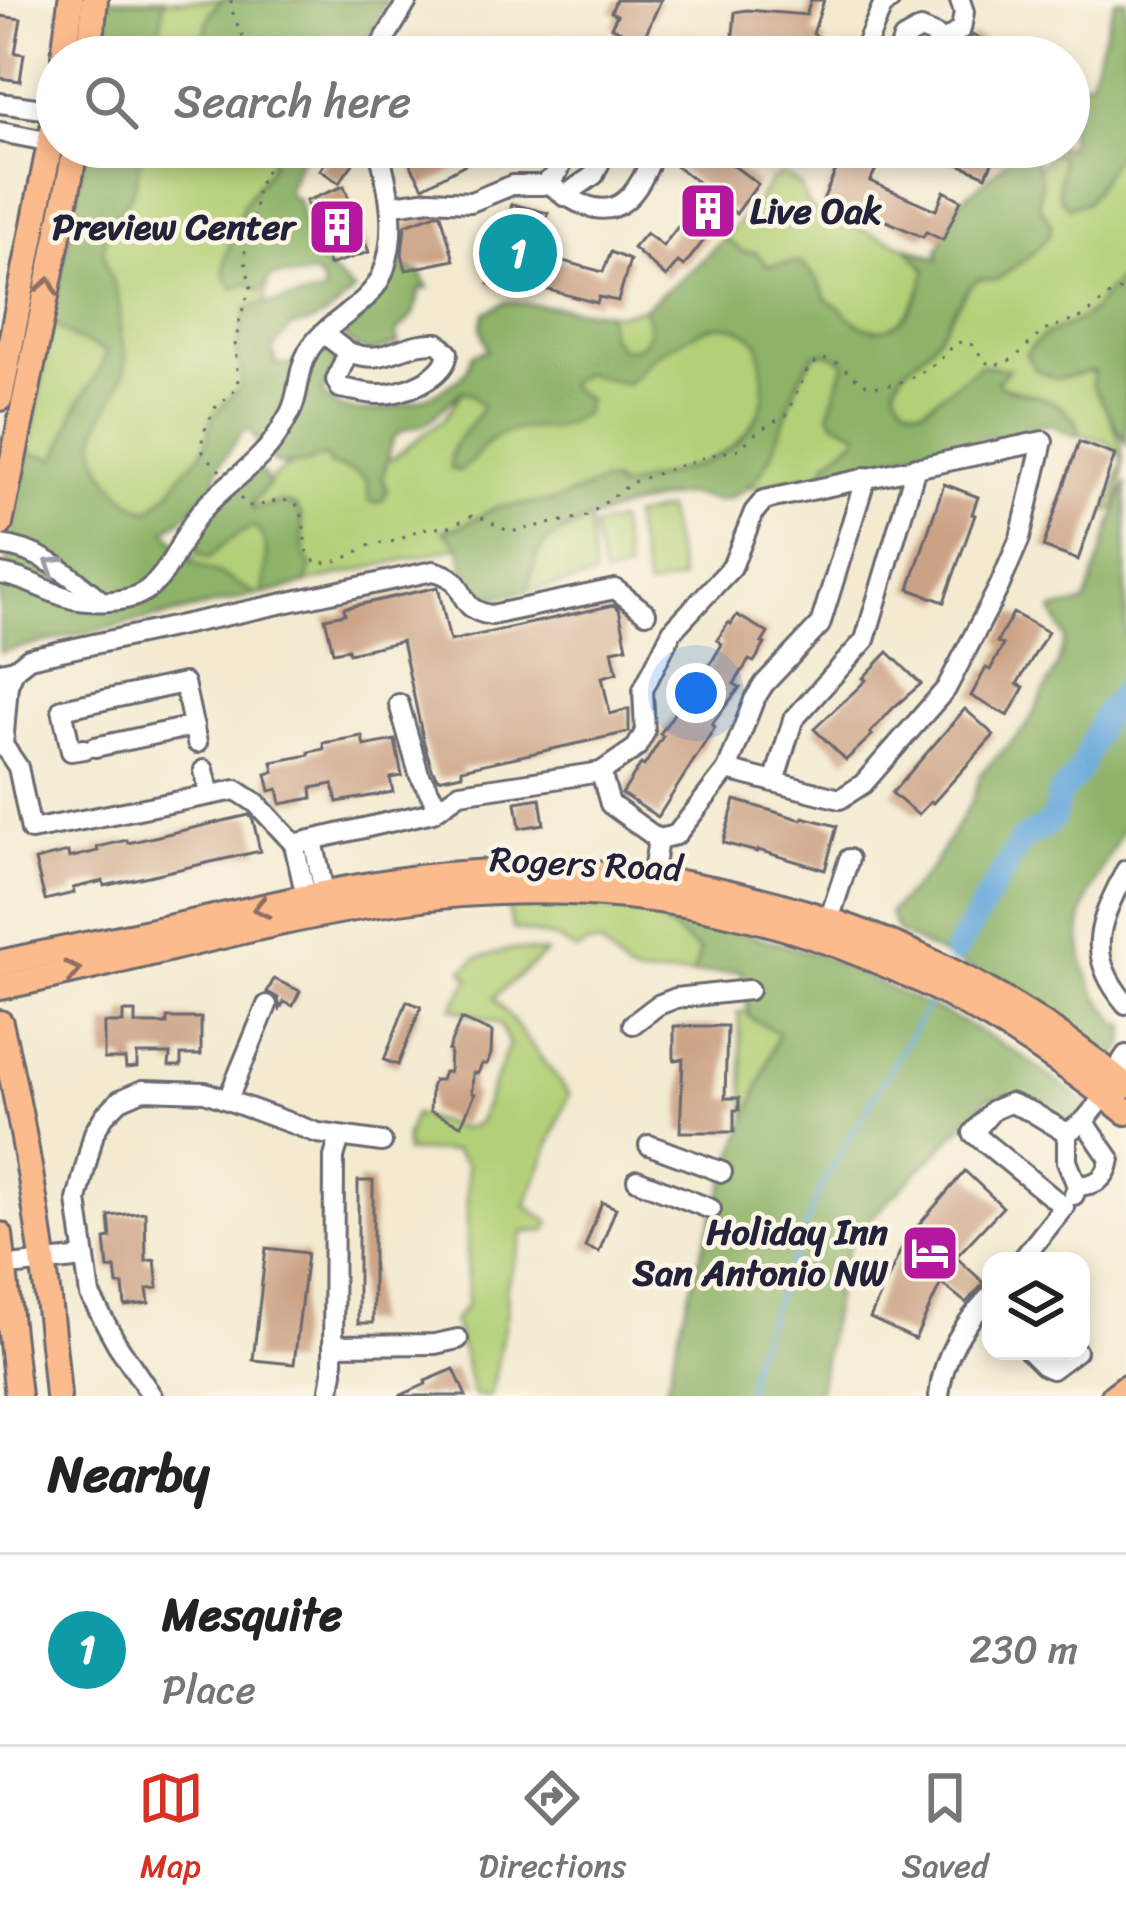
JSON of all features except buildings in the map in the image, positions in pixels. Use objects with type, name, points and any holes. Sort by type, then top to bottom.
[{"type":"main road","points":[[67,36],[71,0]]},
{"type":"main road","points":[[91,36],[95,0]]},
{"type":"main road","points":[[0,398],[61,168]]},
{"type":"main road","points":[[0,524],[63,168]]},
{"type":"main road","name":"Rogers Road","points":[[653,868],[715,910],[785,928],[894,966],[1013,1029],[1121,1077]]},
{"type":"main road","name":"Rogers Road","points":[[0,987],[318,906],[390,882],[468,873],[653,868],[829,920],[895,945],[985,989],[1121,1077],[1126,1112]]},
{"type":"main road","name":"Rogers Road","points":[[0,963],[318,906]]},
{"type":"main road","points":[[0,1023],[26,1134],[58,1396]]},
{"type":"main road","points":[[0,1235],[18,1396]]},
{"type":"main road","points":[[13,1342],[29,1396]]},
{"type":"main road","points":[[1114,1396],[1126,1387]]},
{"type":"street","points":[[387,36],[408,0]]},
{"type":"street","points":[[870,36],[890,0]]},
{"type":"street","points":[[954,36],[961,29],[964,12],[959,0]]},
{"type":"street","points":[[908,36],[921,29],[937,36]]},
{"type":"street","points":[[36,108],[6,104],[4,133],[36,139]]},
{"type":"street","points":[[0,574],[77,600],[117,602],[142,594],[161,578],[199,513],[266,450],[293,408],[309,348],[360,304],[382,275],[393,206],[383,168]]},
{"type":"street","points":[[393,206],[430,200],[471,202],[512,185],[543,185],[560,168]]},
{"type":"street","points":[[564,196],[597,168]]},
{"type":"street","points":[[547,182],[593,210],[616,207],[632,197],[648,168]]},
{"type":"street","points":[[324,334],[364,358],[386,356],[421,342],[438,343],[448,352],[447,362],[436,374],[383,395],[340,388],[336,380],[348,352]]},
{"type":"street","points":[[304,842],[433,812],[460,793],[601,772],[636,748],[645,732],[643,690],[672,631],[732,567],[754,512],[764,500],[1043,441],[1020,538],[946,689],[863,784],[840,800],[727,770]]},
{"type":"street","points":[[774,782],[793,720],[865,640],[916,467]]},
{"type":"street","points":[[601,772],[610,804],[653,868],[727,770],[764,684],[820,625],[866,477]]},
{"type":"street","points":[[0,544],[24,547],[59,566],[100,599]]},
{"type":"street","points":[[318,906],[304,842],[236,790],[32,830],[24,764],[3,745],[8,671],[29,658],[433,571],[452,578],[469,608],[477,613],[491,615],[615,589],[646,613]]},
{"type":"street","points":[[184,683],[195,734],[90,748],[70,751],[62,709],[184,683]]},
{"type":"street","points":[[399,704],[419,775],[439,808]]},
{"type":"street","points":[[204,770],[210,795]]},
{"type":"street","points":[[829,920],[849,859]]},
{"type":"street","points":[[1126,870],[1101,919],[1099,945],[1103,968],[1126,1004]]},
{"type":"street","points":[[633,1024],[676,998],[749,990]]},
{"type":"street","points":[[228,1099],[267,1005]]},
{"type":"street","points":[[1067,1133],[1084,1121],[1121,1077]]},
{"type":"street","points":[[152,1396],[90,1295],[77,1200],[94,1133],[104,1116],[120,1100],[142,1090],[205,1092],[318,1132],[382,1142]]},
{"type":"street","points":[[1064,1207],[973,1133],[993,1110],[1010,1103],[1067,1133]]},
{"type":"street","points":[[1077,1186],[1100,1181],[1110,1160],[1084,1121]]},
{"type":"street","points":[[1028,1252],[1073,1199],[1077,1186],[1067,1161],[1067,1133]]},
{"type":"street","points":[[329,1396],[334,1157],[340,1136]]},
{"type":"street","points":[[650,1145],[722,1172]]},
{"type":"street","points":[[637,1180],[711,1209]]},
{"type":"street","points":[[3,1266],[84,1258]]},
{"type":"street","points":[[939,1396],[950,1347],[982,1311]]},
{"type":"street","points":[[333,1345],[435,1344],[458,1339]]},
{"type":"street","points":[[1037,1360],[1052,1369],[1064,1360]]},
{"type":"path","points":[[231,0],[232,14],[244,36]]},
{"type":"path","points":[[268,168],[257,188],[245,252],[250,287],[235,346],[238,384],[215,408],[202,436],[203,452],[248,506],[278,500],[295,503],[303,513],[308,555],[319,564],[342,560],[372,544],[397,541],[420,529],[449,527],[471,516],[516,532],[587,516],[633,482],[740,449],[758,431],[786,416],[807,370],[819,359],[836,361],[864,383],[879,386],[889,386],[936,362],[958,343],[972,345],[988,364],[1002,365],[1046,330],[1085,316],[1108,294],[1126,290]]},
{"type":"green space","points":[[102,0],[164,0],[159,36],[99,36]]},
{"type":"green space","points":[[113,0],[257,0],[271,36],[109,36]]},
{"type":"green space","points":[[223,0],[386,0],[370,36],[207,36],[211,12]]},
{"type":"green space","points":[[1115,0],[1126,0],[1126,135],[1087,202],[1070,207],[1060,197],[1061,168],[1090,168],[1090,80]]},
{"type":"green space","points":[[1119,0],[1126,0],[1126,400],[1105,405],[1117,433],[1122,455],[1122,464],[1121,455],[1104,440],[1081,435],[1066,412],[829,460],[821,473],[745,489],[755,477],[162,617],[190,561],[243,499],[310,451],[392,459],[445,418],[488,350],[481,327],[485,313],[506,302],[619,314],[644,308],[693,269],[753,208],[771,180],[782,174],[800,185],[808,206],[818,214],[948,262],[1011,204],[1039,168],[1090,168],[1090,79]]},
{"type":"green space","points":[[82,168],[139,168],[132,192],[105,240],[104,256],[119,302],[126,357],[95,443],[98,459],[116,487],[148,511],[199,456],[213,416],[241,386],[236,353],[247,307],[324,294],[321,281],[311,273],[274,276],[260,291],[248,283],[234,289],[228,282],[225,258],[242,208],[269,168],[297,168],[288,189],[290,197],[298,199],[309,252],[354,291],[313,322],[291,327],[274,347],[275,364],[300,362],[336,347],[341,352],[322,394],[338,406],[368,411],[423,399],[455,382],[473,354],[488,350],[481,327],[485,313],[506,302],[604,312],[609,333],[620,348],[637,347],[648,332],[644,308],[724,238],[743,252],[756,252],[768,266],[799,262],[831,303],[859,323],[886,328],[907,314],[926,270],[907,248],[939,259],[938,250],[961,200],[999,168],[1037,168],[1039,204],[1051,224],[1050,234],[997,280],[978,279],[971,285],[933,343],[904,371],[895,387],[905,404],[924,408],[980,365],[1009,369],[997,381],[1001,386],[1058,404],[1081,435],[1050,424],[821,473],[859,433],[834,421],[829,413],[845,362],[828,353],[816,354],[796,387],[768,461],[742,491],[717,500],[666,497],[586,521],[542,546],[528,591],[478,598],[461,548],[443,531],[497,507],[555,501],[602,482],[617,488],[685,469],[715,457],[742,438],[762,401],[759,344],[740,329],[711,327],[657,354],[626,384],[583,373],[569,387],[587,399],[584,414],[558,427],[502,434],[459,471],[451,469],[453,450],[482,406],[462,391],[426,424],[402,430],[393,439],[383,476],[387,490],[383,500],[375,503],[369,501],[367,481],[357,473],[330,465],[326,457],[303,464],[278,464],[263,453],[252,431],[245,429],[220,464],[213,485],[187,515],[166,530],[190,561],[257,595],[0,652],[0,595],[29,453],[57,458],[106,351],[73,338],[52,323]]},
{"type":"green space","points":[[91,168],[282,168],[250,417],[154,514],[109,509],[29,453],[52,323],[57,327]]},
{"type":"green space","points":[[396,246],[404,270],[420,272],[428,288],[419,290],[413,314],[396,332],[398,344],[368,353],[343,334],[381,291]]},
{"type":"green space","points":[[1126,276],[1126,443],[1092,385],[1094,371],[1055,379],[1034,368],[1026,354],[1047,334],[1090,312]]},
{"type":"green space","points":[[1122,464],[1116,509],[1107,511]]},
{"type":"green space","points":[[257,471],[269,484],[253,502],[253,509],[280,502],[295,506],[301,515],[304,553],[311,566],[306,584],[263,594],[266,550],[255,527],[209,558],[190,540],[216,504]]},
{"type":"green space","points":[[1126,482],[1126,823],[1089,895],[1080,938],[1094,991],[1120,1026],[1126,1024],[1122,1048],[1110,1057],[1011,989],[899,933],[889,913],[931,869],[973,799],[980,774],[1027,726],[1058,665],[1065,638],[1052,610],[1085,603]]},
{"type":"green space","points":[[666,509],[681,580],[647,588],[632,517]]},
{"type":"green space","points":[[589,520],[594,578],[528,591],[545,544]]},
{"type":"green space","points":[[618,521],[627,571],[603,577],[593,527]]},
{"type":"green space","points":[[540,904],[653,915],[701,951],[693,974],[638,976],[627,972],[600,944],[587,944],[576,951],[558,939],[513,929],[508,908]]},
{"type":"green space","points":[[653,915],[717,926],[813,953],[965,1023],[1024,1057],[1089,1106],[1068,1122],[1010,1095],[987,1098],[853,1236],[840,1270],[818,1396],[665,1396],[700,1257],[778,1033],[749,1017],[742,971],[693,974],[700,951]]},
{"type":"green space","points":[[512,949],[546,953],[494,997],[569,1094],[526,1206],[550,1222],[547,1231],[524,1232],[506,1287],[507,1311],[491,1396],[474,1396],[453,1321],[467,1305],[467,1165],[454,1151],[406,1152],[406,1136],[414,1114],[462,1129],[478,1123],[509,1045],[500,1024],[452,1008],[470,978],[463,970],[477,958]]},
{"type":"green space","points":[[748,1011],[750,1017],[778,1032],[747,1122],[738,1012]]},
{"type":"waterway","points":[[955,952],[1023,838],[1054,817],[1059,795],[1078,773],[1102,719],[1126,687]]},
{"type":"waterway","points":[[1118,697],[1126,711]]},
{"type":"waterway","points":[[745,1396],[752,1359],[820,1189],[930,1001]]},
{"type":"place","name":"Live Oak","points":[[708,211]]},
{"type":"place","name":"Preview Center","points":[[337,227]]},
{"type":"place","name":"Mesquite","points":[[518,253]]},
{"type":"place","name":"Holiday Inn San Antonio NW","points":[[930,1253]]}]
